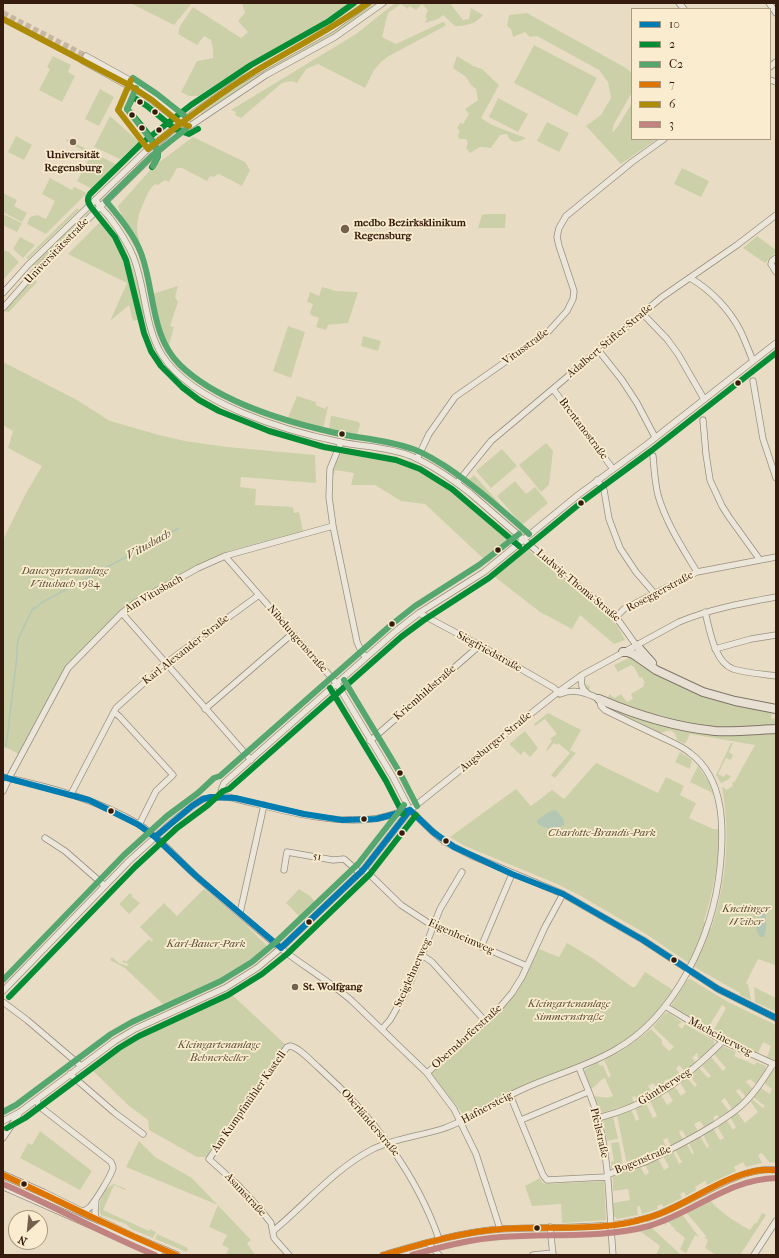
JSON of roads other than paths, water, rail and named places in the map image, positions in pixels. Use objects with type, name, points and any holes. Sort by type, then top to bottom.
[{"type":"highway","points":[[636,645],[663,673]]},
{"type":"highway","points":[[623,652],[633,654],[649,666],[715,696],[746,704],[776,709]]},
{"type":"highway","points":[[600,699],[640,715],[680,726],[715,731],[776,730]]},
{"type":"main road","points":[[3,1175],[44,1193],[135,1238],[176,1255]]},
{"type":"main road","points":[[3,1186],[159,1255]]},
{"type":"main road","points":[[41,1202],[39,1197],[44,1193]]},
{"type":"street","name":"Universitätsstraße","points":[[3,293],[28,265],[148,149],[236,83],[329,31],[368,3]]},
{"type":"street","name":"Universitätsstraße","points":[[3,308],[33,274],[100,207],[175,136],[266,75],[335,38],[383,3]]},
{"type":"street","points":[[769,3],[776,13]]},
{"type":"street","points":[[84,59],[152,94],[189,126]]},
{"type":"street","name":"Vitusstraße","points":[[417,459],[429,434],[459,394],[548,332],[567,311],[573,299],[574,291],[557,237],[559,228],[566,216],[632,162],[663,140]]},
{"type":"street","points":[[147,161],[150,155],[148,149]]},
{"type":"street","name":"Ludwig-Thoma-Straße","points":[[96,199],[100,207],[122,233],[129,247],[139,276],[155,340],[163,356],[174,369],[196,388],[211,398],[231,408],[290,429],[341,442],[391,450],[417,459],[457,483],[616,617],[636,645]]},
{"type":"street","name":"Adalbert-Stifter-Straße","points":[[457,483],[491,441],[662,297],[737,245],[776,215]]},
{"type":"street","points":[[776,258],[771,264],[776,272]]},
{"type":"street","points":[[690,278],[705,289],[728,313],[740,331],[753,361]]},
{"type":"street","points":[[643,314],[667,339],[678,354],[704,399]]},
{"type":"street","points":[[220,797],[224,783],[396,631],[419,613],[484,572],[597,480],[655,437],[776,342]]},
{"type":"street","points":[[599,351],[619,376],[637,403],[655,437]]},
{"type":"street","points":[[753,381],[763,439],[768,458],[776,478]]},
{"type":"street","name":"Brentanostraße","points":[[553,389],[613,469]]},
{"type":"street","points":[[703,420],[710,480],[722,506],[760,560]]},
{"type":"street","points":[[341,442],[330,469],[329,497],[333,526],[357,642],[366,657]]},
{"type":"street","points":[[653,456],[658,494],[664,512],[672,531],[697,572]]},
{"type":"street","points":[[597,480],[604,490],[609,519],[620,548],[636,572],[655,594]]},
{"type":"street","name":"Am Vitusbach","points":[[3,791],[6,777],[68,668],[122,613],[135,603],[198,568],[225,556],[333,526]]},
{"type":"street","name":"Nibelungenstraße","points":[[225,556],[337,684],[410,810],[429,829],[445,842],[470,855],[512,874],[563,894],[643,940],[730,996],[776,1018]]},
{"type":"street","name":"Roseggerstraße","points":[[616,617],[624,609],[697,572],[776,557]]},
{"type":"street","name":"Karl-Alexander-Straße","points":[[71,794],[116,708],[166,664],[259,595]]},
{"type":"street","name":"Augsburger Straße","points":[[155,837],[203,799],[220,797],[309,816],[341,820],[373,819],[400,811],[410,810],[558,692],[582,675],[679,622],[705,612],[776,597]]},
{"type":"street","points":[[705,612],[715,649],[719,658],[732,668],[776,676]]},
{"type":"street","points":[[122,613],[250,760]]},
{"type":"street","name":"Siegfriedstraße","points":[[419,613],[554,688],[558,692]]},
{"type":"street","points":[[205,708],[292,634]]},
{"type":"street","points":[[715,649],[751,639],[776,635]]},
{"type":"street","name":"Kriemhildstraße","points":[[370,740],[479,646]]},
{"type":"street","points":[[582,675],[582,687],[588,694]]},
{"type":"street","points":[[552,697],[567,691],[588,694],[600,699]]},
{"type":"street","name":"Hafnersteig","points":[[273,1231],[338,1172],[362,1155],[388,1143],[422,1135],[461,1122],[510,1095],[609,1054],[629,1041],[649,1025],[665,1006],[688,970],[704,936],[718,887],[722,848],[721,814],[716,789],[706,769],[690,752],[605,710],[601,706],[600,699]]},
{"type":"street","points":[[114,712],[173,775],[156,791],[139,825]]},
{"type":"street","points":[[6,777],[89,800],[139,825],[155,837],[191,872],[281,948],[340,990],[427,1074],[448,1100],[461,1122],[476,1154],[500,1229]]},
{"type":"street","points":[[240,913],[264,806]]},
{"type":"street","points":[[3,1121],[20,1112],[115,1041],[135,1029],[225,988],[256,968],[281,948],[362,871],[399,826],[410,810]]},
{"type":"street","points":[[390,815],[399,826]]},
{"type":"street","points":[[3,991],[129,861],[155,837]]},
{"type":"street","points":[[45,838],[65,851],[105,886]]},
{"type":"street","name":"51","points":[[284,870],[287,852],[333,860],[344,859],[362,871]]},
{"type":"street","name":"Eigenheimweg","points":[[362,871],[401,905],[433,926],[527,966]]},
{"type":"street","name":"Steiglehnerweg","points":[[382,1029],[390,1020],[401,1002],[445,900],[462,872]]},
{"type":"street","points":[[482,947],[512,874]]},
{"type":"street","name":"Oberndorferstraße","points":[[427,1074],[486,1022],[502,1006],[512,993],[563,894]]},
{"type":"street","points":[[422,955],[432,962],[486,1022]]},
{"type":"street","points":[[3,1002],[27,1020],[81,1066]]},
{"type":"street","name":"Macheinerweg","points":[[665,1006],[723,1041],[774,1064]]},
{"type":"street","name":"Güntherweg","points":[[598,1118],[632,1107],[670,1086],[694,1070],[723,1041]]},
{"type":"street","name":"Oberländerstraße","points":[[290,1046],[300,1051],[346,1093],[388,1143],[414,1185],[439,1239]]},
{"type":"street","name":"Am Kumpfmühler Kastell","points":[[209,1159],[287,1048],[290,1046]]},
{"type":"street","name":"Bogenstraße","points":[[510,1095],[543,1175],[547,1180],[604,1177],[642,1163],[673,1148],[700,1134],[732,1113],[751,1096],[774,1064]]},
{"type":"street","name":"Pfeilstraße","points":[[579,1067],[598,1118],[605,1153],[613,1255]]},
{"type":"street","points":[[70,1074],[115,1114],[143,1134]]},
{"type":"street","points":[[521,1120],[588,1092]]},
{"type":"street","points":[[36,1100],[39,1106],[111,1162],[113,1168],[96,1199],[89,1208],[82,1212]]},
{"type":"street","points":[[3,1138],[20,1112]]},
{"type":"street","name":"Asamstraße","points":[[209,1159],[248,1195],[270,1223],[274,1238],[289,1255]]},
{"type":"street","points":[[383,1255],[439,1239],[500,1229],[611,1224],[636,1221],[654,1216],[742,1175],[763,1169],[776,1170]]},
{"type":"street","points":[[96,1199],[96,1219]]},
{"type":"street","points":[[754,1255],[776,1221]]},
{"type":"street","points":[[533,1255],[553,1254],[550,1227]]},
{"type":"street","points":[[428,1243],[439,1255]]},
{"type":"waterway","name":"Vitusbach","points":[[6,747],[17,647],[19,637],[33,608],[36,608],[41,603],[179,528]]},
{"type":"tunnel","points":[[3,13],[86,56]]},
{"type":"tunnel","points":[[3,19],[83,61]]},
{"type":"place","name":"Universität Regensburg","points":[[73,142]]},
{"type":"place","name":"medbo Bezirksklinikum Regensburg","points":[[345,229]]},
{"type":"place","name":"St. Wolfgang","points":[[295,987]]},
{"type":"park label","name":"Dauergartenanlage Vitusbach 1984","points":[[65,577]]},
{"type":"park label","name":"Charlotte-Brandis-Park","points":[[602,833]]},
{"type":"park label","name":"Kneitinger Weiher","points":[[746,915]]},
{"type":"park label","name":"Karl-Bauer-Park","points":[[206,944]]},
{"type":"park label","name":"Kleingartenanlage Simmernstraße","points":[[569,1010]]},
{"type":"park label","name":"Kleingartenanlage Behnerkeller","points":[[219,1051]]}]
